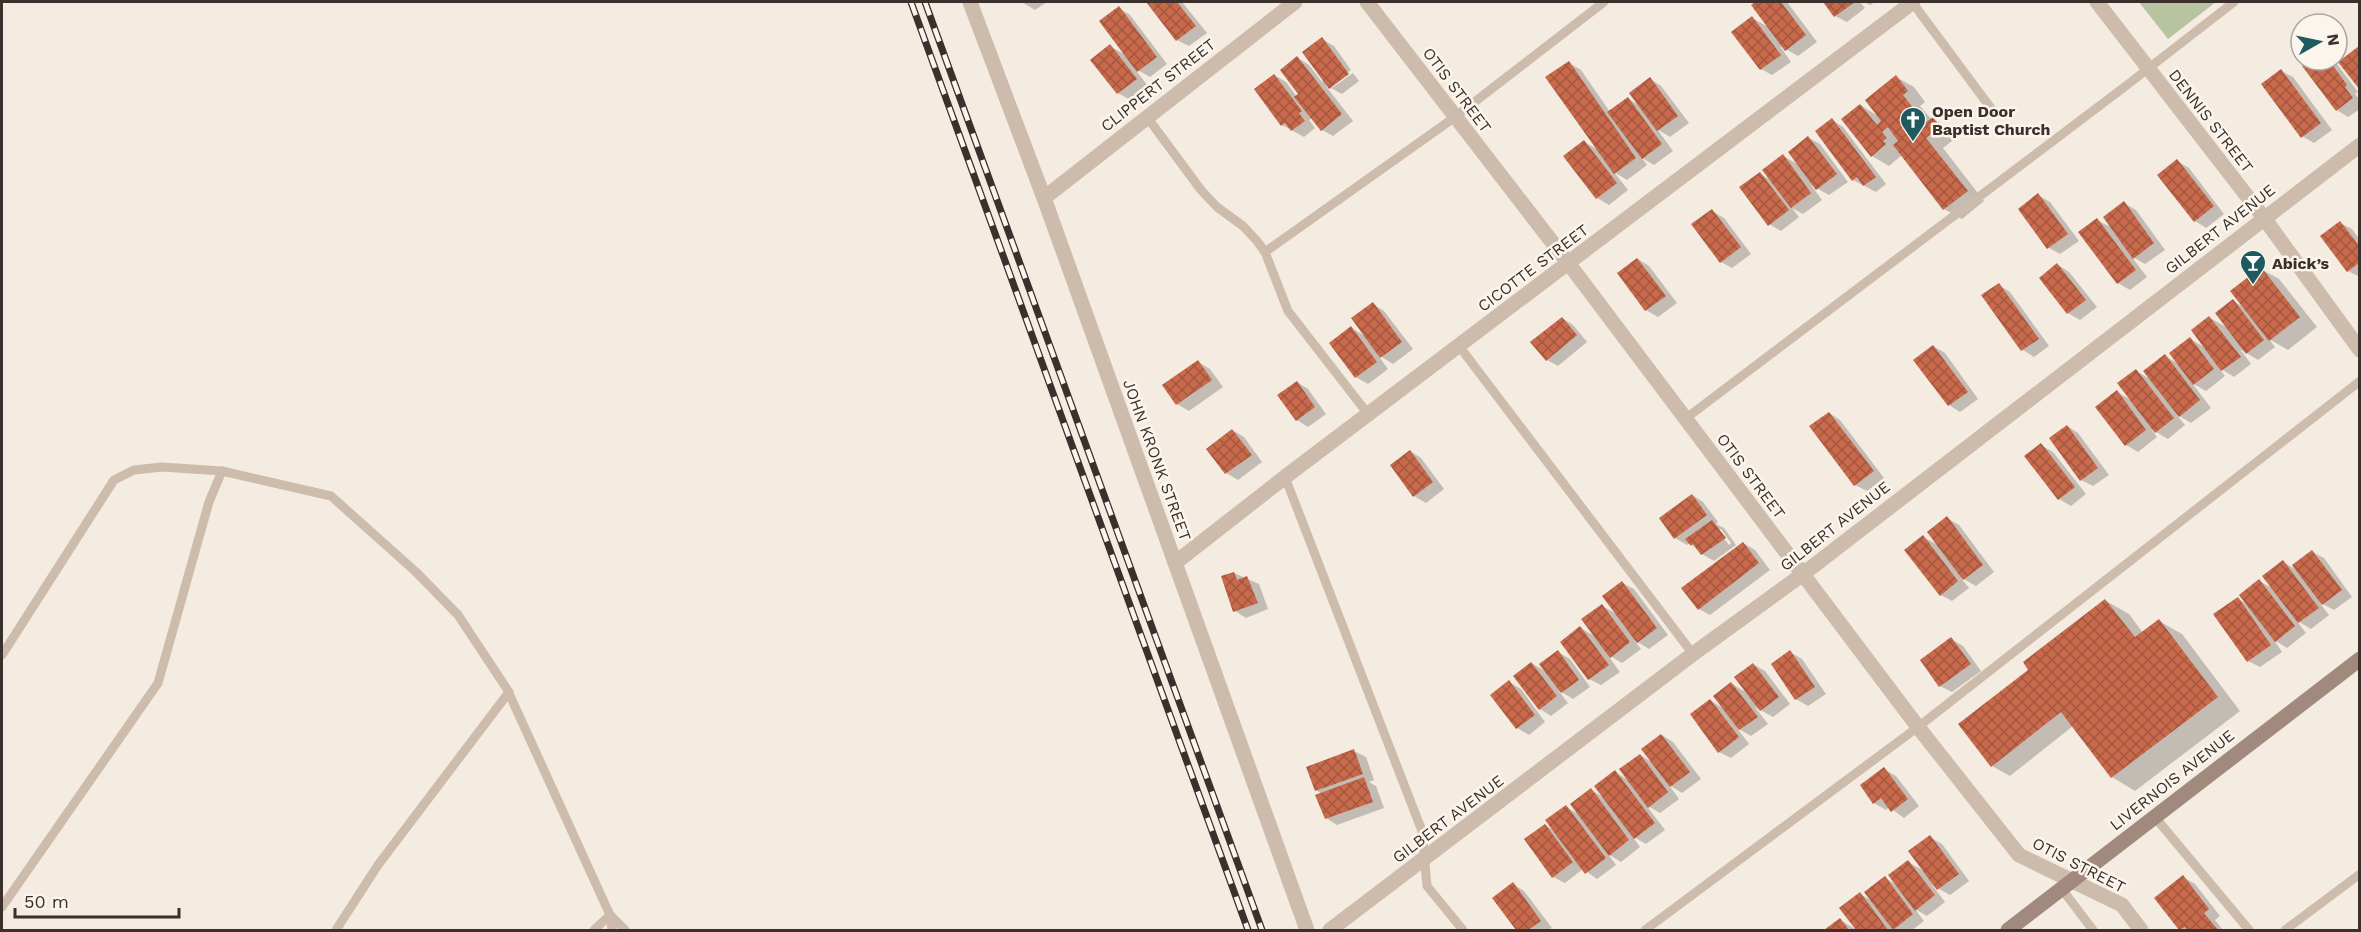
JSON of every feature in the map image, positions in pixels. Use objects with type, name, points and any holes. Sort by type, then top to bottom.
[{"type":"main road","name":"LIVERNOIS AVENUE","points":[[2014,929],[2066,884],[2360,659]]},
{"type":"street","name":"JOHN KRONK STREET","points":[[970,2],[1044,198],[1308,930]]},
{"type":"street","name":"CLIPPERT STREET","points":[[1044,198],[1295,2]]},
{"type":"street","name":"OTIS STREET","points":[[1367,2],[1569,264],[1918,727],[2019,855],[2066,884],[2122,905],[2141,930]]},
{"type":"street","name":"CICOTTE STREET","points":[[1175,563],[1285,477],[1912,2]]},
{"type":"street","name":"DENNIS STREET","points":[[2097,2],[2264,218],[2360,350]]},
{"type":"street","name":"GILBERT AVENUE","points":[[1330,930],[1426,860],[1693,654],[1803,574],[2360,145]]},
{"type":"lane","points":[[1265,252],[1455,117],[1604,2]]},
{"type":"lane","points":[[1912,2],[1993,111]]},
{"type":"lane","points":[[1685,419],[2234,2]]},
{"type":"lane","points":[[1147,117],[1201,190],[1217,207],[1243,226],[1265,252],[1288,311],[1368,414]]},
{"type":"lane","points":[[1459,346],[1693,654]]},
{"type":"lane","points":[[1645,930],[1918,727],[2360,381]]},
{"type":"lane","points":[[2,655],[114,480],[134,470],[162,467],[222,471],[331,496],[416,572],[458,615],[509,692],[610,915],[612,930]]},
{"type":"lane","points":[[2,907],[158,682],[209,502],[222,471]]},
{"type":"lane","points":[[1285,477],[1422,831],[1427,886],[1463,930]]},
{"type":"lane","points":[[336,930],[378,865],[509,692]]},
{"type":"lane","points":[[2154,816],[2249,930]]},
{"type":"lane","points":[[2285,930],[2360,874]]},
{"type":"lane","points":[[2066,884],[2092,930]]},
{"type":"lane","points":[[594,930],[610,915]]},
{"type":"lane","points":[[610,915],[625,930]]},
{"type":"green space","points":[[2139,2],[2216,2],[2168,39]]},
{"type":"building","points":[[1146,2],[1177,2],[1196,26],[1176,41]]},
{"type":"building","points":[[1755,2],[1781,2],[1806,35],[1785,51],[1751,5]]},
{"type":"building","points":[[1823,2],[1855,2],[1834,17]]},
{"type":"building","points":[[1119,6],[1157,57],[1137,72],[1099,21]]},
{"type":"building","points":[[1752,16],[1781,55],[1760,70],[1731,32]]},
{"type":"building","points":[[1322,37],[1349,74],[1329,89],[1302,52]]},
{"type":"building","points":[[1110,44],[1137,79],[1117,94],[1090,60]]},
{"type":"building","points":[[2360,47],[2360,90],[2346,72],[2349,72],[2349,54]]},
{"type":"building","points":[[1297,56],[1342,114],[1321,131],[1294,97],[1298,94],[1280,70]]},
{"type":"building","points":[[1569,61],[1636,158],[1614,174],[1545,77]]},
{"type":"building","points":[[2281,69],[2321,123],[2301,138],[2261,84]]},
{"type":"building","points":[[2307,72],[2338,72],[2353,98],[2336,111]]},
{"type":"building","points":[[1274,74],[1302,111],[1299,113],[1305,121],[1291,131],[1285,123],[1281,126],[1254,89]]},
{"type":"building","name":"Open Door Baptist Church","points":[[1896,75],[1908,91],[1903,95],[1925,123],[1933,117],[1940,127],[1926,138],[1968,191],[1943,210],[1893,145],[1898,141],[1888,127],[1882,132],[1887,138],[1883,141],[1886,144],[1871,157],[1841,119],[1860,104],[1877,125],[1881,121],[1865,100]]},
{"type":"building","points":[[1650,77],[1678,116],[1657,131],[1629,93]]},
{"type":"building","points":[[1628,97],[1662,144],[1642,159],[1607,112]]},
{"type":"building","points":[[1832,118],[1876,177],[1863,186],[1857,177],[1852,181],[1815,131]]},
{"type":"building","points":[[1808,136],[1837,174],[1816,190],[1788,152]]},
{"type":"building","points":[[1584,140],[1617,183],[1596,199],[1563,156]]},
{"type":"building","points":[[1783,154],[1811,193],[1791,208],[1762,170]]},
{"type":"building","points":[[2177,159],[2214,206],[2194,222],[2157,175]]},
{"type":"building","points":[[1760,172],[1789,210],[1768,226],[1739,187]]},
{"type":"building","points":[[2038,193],[2068,234],[2047,249],[2018,209]]},
{"type":"building","points":[[2124,201],[2154,243],[2133,259],[2103,217]]},
{"type":"building","points":[[1712,209],[1741,247],[1720,263],[1691,224]]},
{"type":"building","points":[[2097,218],[2136,270],[2117,284],[2078,232]]},
{"type":"building","points":[[2340,221],[2360,247],[2360,262],[2347,272],[2320,236]]},
{"type":"building","points":[[1637,258],[1666,296],[1645,311],[1617,273]]},
{"type":"building","points":[[2057,263],[2086,300],[2067,314],[2039,278]]},
{"type":"building","points":[[2261,267],[2300,317],[2269,341],[2230,291]]},
{"type":"building","points":[[1999,283],[2039,339],[2021,351],[1981,295]]},
{"type":"building","points":[[2233,299],[2264,340],[2246,354],[2215,313]]},
{"type":"building","points":[[1373,302],[1402,342],[1380,358],[1351,318]]},
{"type":"building","points":[[2209,316],[2241,357],[2221,371],[2191,330]]},
{"type":"building","points":[[1562,317],[1577,335],[1546,361],[1530,342]]},
{"type":"building","points":[[1351,326],[1377,362],[1355,378],[1329,343]]},
{"type":"building","points":[[2190,337],[2214,369],[2193,385],[2169,353]]},
{"type":"building","points":[[1933,345],[1968,392],[1948,406],[1913,360]]},
{"type":"building","points":[[2165,354],[2200,400],[2179,417],[2143,371]]},
{"type":"building","points":[[1198,360],[1212,380],[1176,405],[1162,385]]},
{"type":"building","points":[[2136,369],[2174,418],[2155,433],[2117,383]]},
{"type":"building","points":[[1297,381],[1315,407],[1296,421],[1277,395]]},
{"type":"building","points":[[2117,390],[2146,430],[2125,446],[2095,407]]},
{"type":"building","points":[[1829,412],[1874,471],[1854,486],[1809,426]]},
{"type":"building","points":[[2067,425],[2098,468],[2080,481],[2049,438]]},
{"type":"building","points":[[1232,429],[1252,455],[1225,474],[1206,449]]},
{"type":"building","points":[[2041,443],[2075,487],[2058,500],[2024,456]]},
{"type":"building","points":[[1410,450],[1433,482],[1413,497],[1390,465]]},
{"type":"building","points":[[1692,494],[1707,515],[1674,539],[1659,518]]},
{"type":"building","points":[[1947,516],[1983,565],[1963,580],[1927,532]]},
{"type":"building","points":[[1712,520],[1726,538],[1701,555],[1693,544],[1691,546],[1685,539]]},
{"type":"building","points":[[1923,535],[1958,581],[1940,596],[1904,550]]},
{"type":"building","points":[[1743,542],[1759,563],[1698,610],[1681,588]]},
{"type":"building","points":[[2312,550],[2342,590],[2322,605],[2292,565]]},
{"type":"building","points":[[2283,560],[2319,608],[2298,623],[2262,576]]},
{"type":"building","points":[[1234,572],[1237,580],[1247,576],[1258,603],[1233,612],[1221,576]]},
{"type":"building","points":[[2259,579],[2295,626],[2275,642],[2239,595]]},
{"type":"building","points":[[1622,581],[1657,628],[1637,643],[1602,596]]},
{"type":"building","points":[[2238,597],[2271,645],[2247,662],[2213,614]]},
{"type":"building","points":[[2105,599],[2135,637],[2159,619],[2218,697],[2111,778],[2061,712],[1991,767],[1958,724],[2028,670],[2023,662]]},
{"type":"building","points":[[1602,604],[1630,642],[1610,658],[1581,619]]},
{"type":"building","points":[[1580,626],[1609,665],[1588,680],[1560,642]]},
{"type":"building","points":[[1951,637],[1971,664],[1939,687],[1920,660]]},
{"type":"building","points":[[1558,650],[1579,680],[1561,693],[1539,664]]},
{"type":"building","points":[[1790,650],[1815,687],[1795,700],[1771,664]]},
{"type":"building","points":[[1531,662],[1557,696],[1539,710],[1513,676]]},
{"type":"building","points":[[1753,663],[1779,697],[1760,711],[1734,677]]},
{"type":"building","points":[[1509,680],[1535,715],[1516,729],[1490,695]]},
{"type":"building","points":[[1731,682],[1758,717],[1739,730],[1713,696]]},
{"type":"building","points":[[1710,699],[1739,737],[1718,753],[1690,714]]},
{"type":"building","points":[[1661,734],[1690,772],[1670,787],[1641,749]]},
{"type":"building","points":[[1354,749],[1363,774],[1315,791],[1306,767]]},
{"type":"building","points":[[1640,754],[1668,792],[1648,808],[1619,769]]},
{"type":"building","points":[[1884,767],[1908,799],[1891,812],[1881,798],[1873,804],[1860,785]]},
{"type":"building","points":[[1615,770],[1655,823],[1634,839],[1594,786]]},
{"type":"building","points":[[1364,777],[1373,802],[1325,819],[1315,795]]},
{"type":"building","points":[[1591,788],[1629,840],[1609,856],[1570,804]]},
{"type":"building","points":[[1566,805],[1606,858],[1585,874],[1545,820]]},
{"type":"building","points":[[1545,824],[1573,862],[1552,878],[1524,839]]},
{"type":"building","points":[[1930,835],[1959,874],[1937,890],[1908,851]]},
{"type":"building","points":[[1908,860],[1935,895],[1915,911],[1888,875]]},
{"type":"building","points":[[2183,875],[2209,909],[2204,913],[2218,930],[2187,930],[2185,927],[2179,930],[2154,898]]},
{"type":"building","points":[[1885,876],[1913,914],[1893,930],[1864,892]]},
{"type":"building","points":[[1513,882],[1541,921],[1528,930],[1516,930],[1492,898]]},
{"type":"building","points":[[1860,892],[1888,930],[1856,930],[1839,908]]},
{"type":"building","points":[[1840,918],[1849,930],[1824,930]]},
{"type":"railway","points":[[911,2],[1248,930]]},
{"type":"railway","points":[[925,2],[1262,930]]},
{"type":"place","name":"Open Door Baptist Church","points":[[1913,143]]},
{"type":"place","name":"Abick’s","points":[[2253,286]]}]
